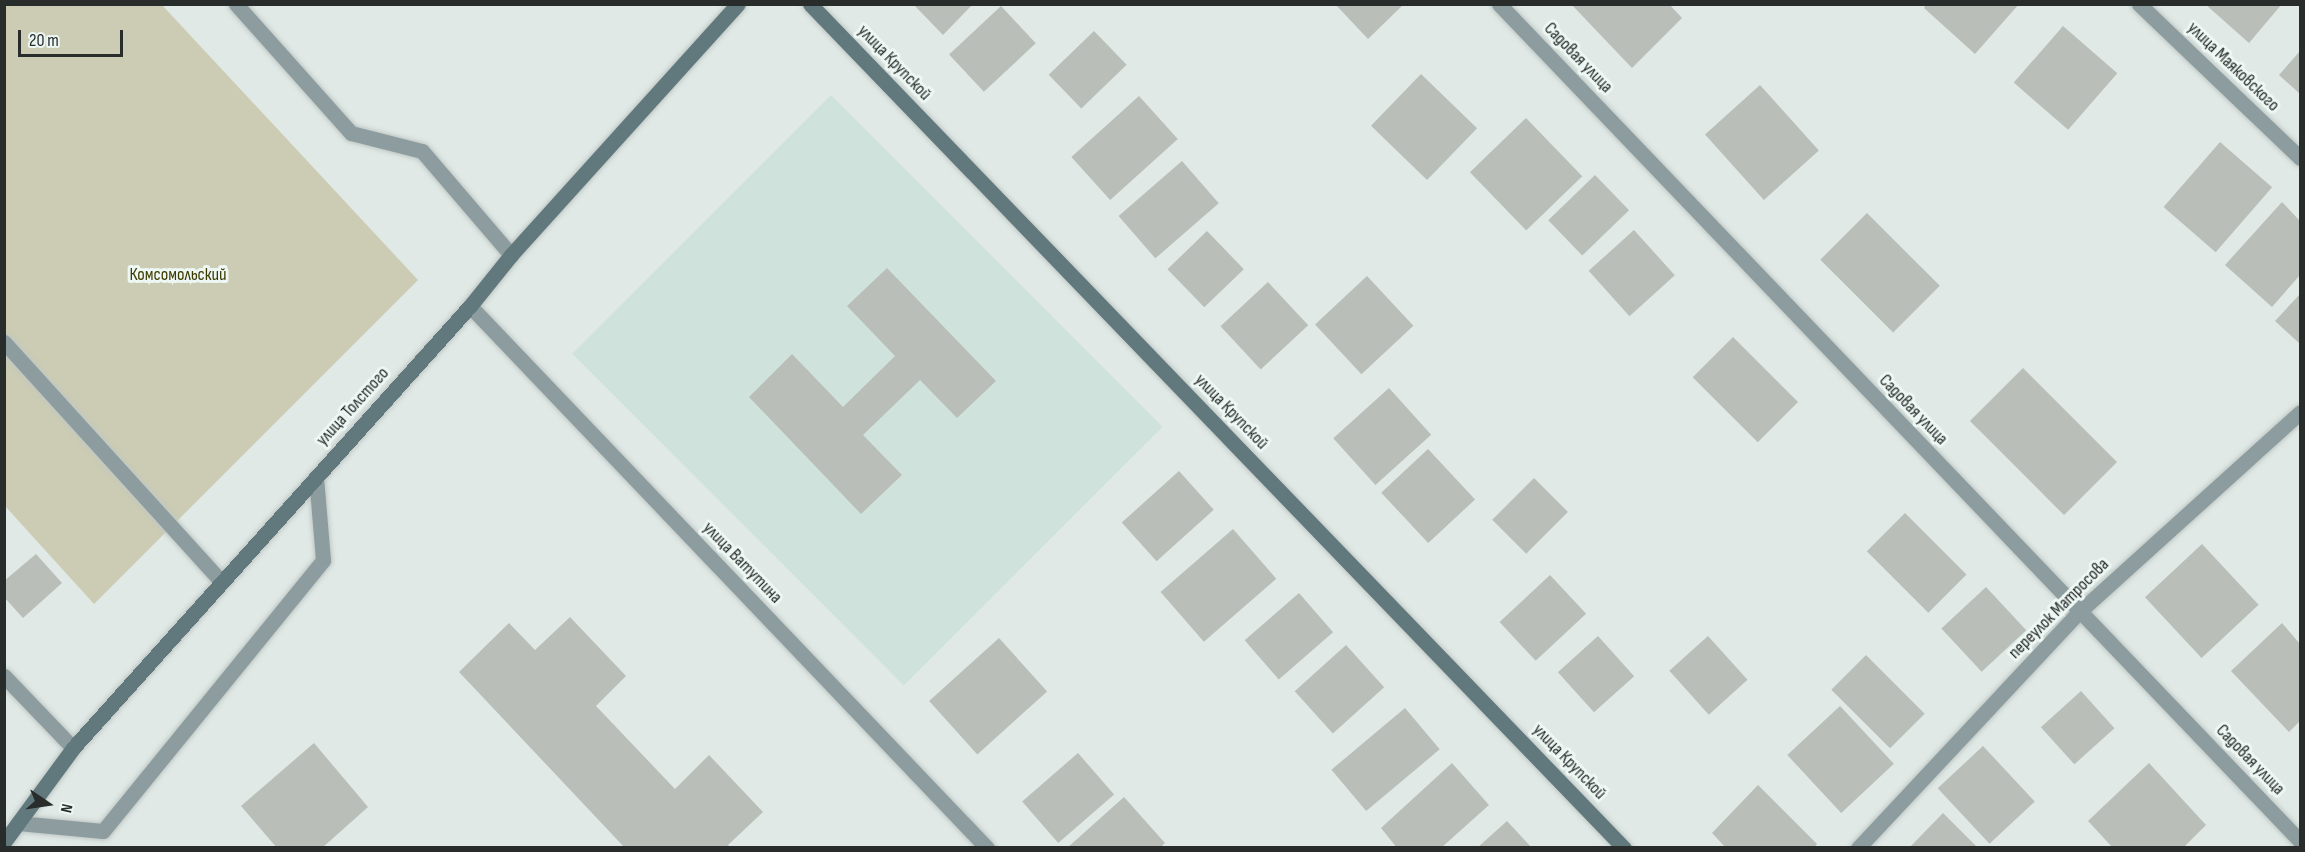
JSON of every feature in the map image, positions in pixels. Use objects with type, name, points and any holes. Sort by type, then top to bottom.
[{"type":"main road","name":"улица Толстого","points":[[4,842],[73,748],[470,306],[511,255],[738,4]]},
{"type":"main road","name":"улица Крупской","points":[[810,4],[1624,848]]},
{"type":"street","points":[[236,4],[351,133],[422,151],[511,255]]},
{"type":"street","name":"Садовая улица","points":[[1499,4],[2079,612],[2301,841]]},
{"type":"street","name":"улица Маяковского","points":[[2139,4],[2301,158]]},
{"type":"street","name":"улица Ватутина","points":[[470,306],[987,848]]},
{"type":"street","points":[[4,342],[222,582]]},
{"type":"street","name":"переулок Матросова","points":[[1858,848],[2079,612],[2301,412]]},
{"type":"street","points":[[18,824],[103,831],[322,560],[316,477]]},
{"type":"street","points":[[4,676],[73,748]]},
{"type":"shaded area","points":[[831,95],[1163,427],[904,685],[572,354]]},
{"type":"green space","name":"Комсомольский","points":[[5,5],[162,5],[418,280],[94,604],[5,506]]},
{"type":"building","points":[[913,4],[973,4],[943,35]]},
{"type":"building","points":[[1335,4],[1404,4],[1368,39]]},
{"type":"building","points":[[1571,4],[1669,4],[1682,18],[1632,68]]},
{"type":"building","points":[[1926,4],[2019,4],[1975,54],[1924,8]]},
{"type":"building","points":[[2205,4],[2282,4],[2249,43]]},
{"type":"building","points":[[1001,6],[1036,43],[984,92],[949,54]]},
{"type":"building","points":[[2063,26],[2117,73],[2068,130],[2014,83]]},
{"type":"building","points":[[1094,31],[1127,65],[1081,109],[1049,75]]},
{"type":"building","points":[[2300,51],[2300,94],[2279,75]]},
{"type":"building","points":[[1421,74],[1477,128],[1427,180],[1371,126]]},
{"type":"building","points":[[1760,85],[1819,150],[1764,200],[1705,135]]},
{"type":"building","points":[[1139,96],[1178,139],[1110,200],[1071,157]]},
{"type":"building","points":[[1526,118],[1582,176],[1526,230],[1470,172]]},
{"type":"building","points":[[2220,142],[2272,187],[2216,252],[2164,207]]},
{"type":"building","points":[[1182,161],[1219,203],[1155,258],[1119,216]]},
{"type":"building","points":[[1595,175],[1629,210],[1582,255],[1548,220]]},
{"type":"building","points":[[2282,202],[2300,221],[2300,275],[2272,307],[2225,265]]},
{"type":"building","points":[[1867,213],[1940,286],[1893,333],[1820,260]]},
{"type":"building","points":[[1634,230],[1675,275],[1629,316],[1589,271]]},
{"type":"building","points":[[1207,231],[1244,269],[1204,307],[1167,269]]},
{"type":"building","points":[[887,268],[996,381],[957,418],[920,380],[863,435],[902,475],[861,514],[749,397],[792,354],[843,407],[895,356],[847,306]]},
{"type":"building","points":[[1367,276],[1413,326],[1361,374],[1315,324]]},
{"type":"building","points":[[1268,282],[1308,325],[1261,369],[1220,326]]},
{"type":"building","points":[[2300,294],[2300,344],[2275,321]]},
{"type":"building","points":[[1733,337],[1798,402],[1758,442],[1693,377]]},
{"type":"building","points":[[2023,368],[2117,462],[2064,515],[1970,421]]},
{"type":"building","points":[[1389,388],[1431,435],[1375,485],[1333,438]]},
{"type":"building","points":[[1428,449],[1475,499],[1428,543],[1381,493]]},
{"type":"building","points":[[1179,471],[1214,510],[1157,561],[1122,523]]},
{"type":"building","points":[[1534,478],[1568,512],[1526,554],[1492,520]]},
{"type":"building","points":[[1905,513],[1967,575],[1928,613],[1867,551]]},
{"type":"building","points":[[1233,529],[1276,579],[1204,642],[1161,592]]},
{"type":"building","points":[[2202,544],[2259,605],[2202,658],[2145,597]]},
{"type":"building","points":[[36,554],[62,583],[23,618],[4,597],[4,581]]},
{"type":"building","points":[[1550,575],[1586,614],[1536,661],[1500,622]]},
{"type":"building","points":[[1986,587],[2026,630],[1982,672],[1941,629]]},
{"type":"building","points":[[1299,593],[1333,632],[1279,679],[1245,640]]},
{"type":"building","points":[[570,617],[626,676],[596,706],[675,789],[709,755],[763,812],[728,845],[731,848],[625,848],[459,672],[509,623],[535,650]]},
{"type":"building","points":[[2282,623],[2300,644],[2300,721],[2289,732],[2231,671]]},
{"type":"building","points":[[1598,636],[1634,676],[1594,712],[1558,672]]},
{"type":"building","points":[[1708,636],[1747,680],[1709,715],[1669,671]]},
{"type":"building","points":[[999,638],[1047,692],[977,754],[929,701]]},
{"type":"building","points":[[1346,645],[1384,687],[1333,734],[1295,691]]},
{"type":"building","points":[[1866,655],[1925,714],[1890,748],[1831,690]]},
{"type":"building","points":[[2081,691],[2114,728],[2074,764],[2041,727]]},
{"type":"building","points":[[1840,706],[1894,764],[1841,813],[1787,755]]},
{"type":"building","points":[[1405,708],[1440,749],[1366,811],[1331,770]]},
{"type":"building","points":[[314,743],[368,807],[322,848],[277,848],[241,806]]},
{"type":"building","points":[[1983,746],[2035,802],[1989,844],[1938,788]]},
{"type":"building","points":[[1078,753],[1114,795],[1058,843],[1022,802]]},
{"type":"building","points":[[1452,763],[1489,805],[1441,848],[1397,848],[1381,828]]},
{"type":"building","points":[[2149,763],[2206,825],[2183,848],[2113,848],[2088,821]]},
{"type":"building","points":[[1758,785],[1817,844],[1814,848],[1726,848],[1712,833]]},
{"type":"building","points":[[1124,797],[1165,843],[1160,848],[1067,848]]},
{"type":"building","points":[[1943,813],[1978,848],[1909,848]]},
{"type":"building","points":[[1507,821],[1532,848],[1477,848]]}]
